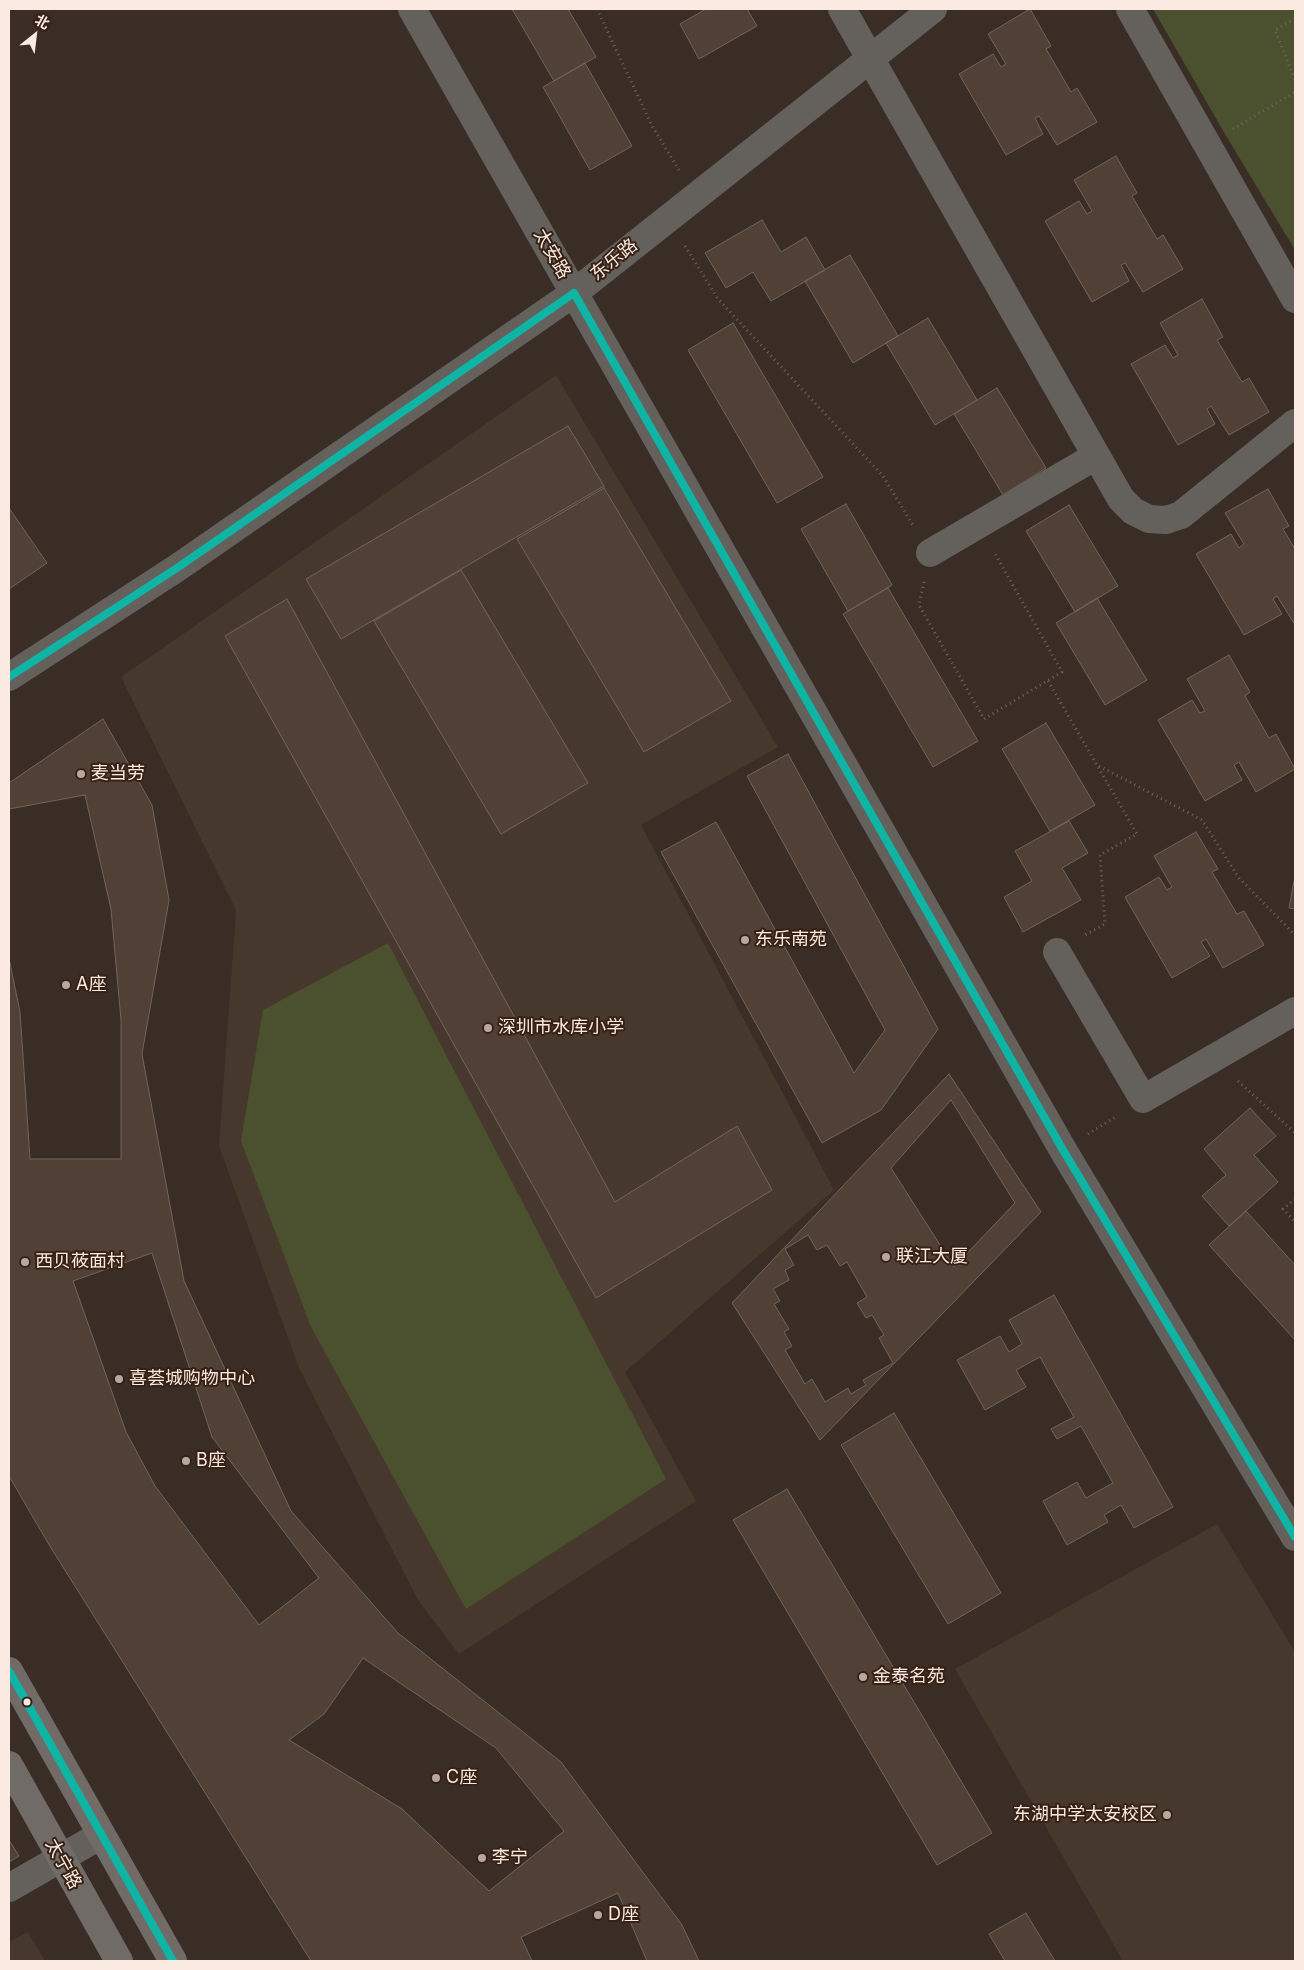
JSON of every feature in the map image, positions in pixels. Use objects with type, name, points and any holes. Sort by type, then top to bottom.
[{"type":"main road","points":[[9,1670],[173,1961]]},
{"type":"main road","name":"太宁路","points":[[9,1765],[60,1859],[119,1961]]},
{"type":"street","name":"太安路","points":[[412,9],[1063,1150],[1295,1537]]},
{"type":"street","points":[[842,9],[1096,456],[1121,499],[1133,511],[1149,519],[1166,520],[1180,515],[1295,423]]},
{"type":"street","name":"东乐路","points":[[9,677],[177,568],[574,293],[933,9]]},
{"type":"street","points":[[1130,9],[1295,299]]},
{"type":"street","points":[[930,553],[1096,456]]},
{"type":"street","points":[[1057,952],[1143,1099],[1295,1011]]},
{"type":"street","points":[[9,1888],[101,1835]]},
{"type":"path","points":[[597,9],[652,126],[671,156]]},
{"type":"path","points":[[1295,19],[1275,30],[1295,80]]},
{"type":"path","points":[[1206,145],[1295,92]]},
{"type":"path","points":[[667,218],[718,299],[883,476],[930,553],[918,605],[984,719],[1062,672],[979,525]]},
{"type":"path","points":[[1048,680],[1137,834],[1100,855],[1105,924],[1057,952]]},
{"type":"path","points":[[1098,766],[1202,820],[1239,878],[1295,935]]},
{"type":"path","points":[[1213,1059],[1295,1132]]},
{"type":"path","points":[[1063,1150],[1143,1099]]},
{"type":"path","points":[[1295,1199],[1283,1209],[1295,1222]]},
{"type":"shaded area","name":"深圳市水库小学","points":[[556,375],[778,747],[641,825],[834,1190],[625,1372],[696,1501],[459,1654],[418,1600],[299,1368],[219,1146],[236,910],[121,677]]},
{"type":"shaded area","name":"东湖中学太安校区","points":[[1217,1524],[1295,1652],[1295,1961],[1123,1961],[955,1669]]},
{"type":"shaded area","points":[[28,1932],[45,1961],[9,1961],[9,1942]]},
{"type":"green space","points":[[1153,9],[1295,9],[1295,250],[1225,134]]},
{"type":"green space","points":[[388,943],[666,1479],[466,1609],[311,1327],[241,1141],[263,1010]]},
{"type":"building","points":[[512,9],[568,9],[596,57],[554,81]]},
{"type":"building","points":[[706,9],[747,9],[757,26],[699,59],[680,24]]},
{"type":"building","points":[[1030,9],[1051,46],[1046,49],[1071,92],[1077,88],[1097,122],[1057,145],[1039,116],[1035,118],[1043,134],[1006,155],[959,74],[993,54],[1001,67],[1006,64],[988,34]]},
{"type":"building","points":[[585,63],[632,146],[590,170],[543,87]]},
{"type":"building","points":[[1116,156],[1137,193],[1132,196],[1157,239],[1163,235],[1183,269],[1143,292],[1125,263],[1121,265],[1129,281],[1092,302],[1045,221],[1079,201],[1087,214],[1092,211],[1074,180]]},
{"type":"building","points":[[762,220],[781,252],[806,237],[825,270],[771,301],[753,272],[726,288],[705,253]]},
{"type":"building","points":[[850,255],[898,336],[853,363],[805,281]]},
{"type":"building","points":[[1202,299],[1223,337],[1217,340],[1242,382],[1249,378],[1269,412],[1229,435],[1211,406],[1207,409],[1215,424],[1178,445],[1131,364],[1165,345],[1173,358],[1178,355],[1160,323]]},
{"type":"building","points":[[928,318],[977,400],[935,425],[886,343]]},
{"type":"building","points":[[733,323],[823,477],[777,503],[688,350]]},
{"type":"building","points":[[997,388],[1046,468],[1003,495],[954,414]]},
{"type":"building","points":[[568,426],[604,486],[341,639],[306,579]]},
{"type":"building","points":[[604,488],[731,701],[644,752],[517,539]]},
{"type":"building","points":[[1268,489],[1289,526],[1283,529],[1295,549],[1295,625],[1277,596],[1273,599],[1282,614],[1244,635],[1196,554],[1231,534],[1239,548],[1244,544],[1225,513]]},
{"type":"building","points":[[846,504],[892,585],[848,611],[801,529]]},
{"type":"building","points":[[1069,505],[1118,586],[1075,612],[1026,531]]},
{"type":"building","points":[[9,508],[47,563],[9,589]]},
{"type":"building","points":[[461,570],[588,783],[501,834],[374,621]]},
{"type":"building","points":[[888,588],[978,741],[933,767],[843,614]]},
{"type":"building","points":[[1097,598],[1147,680],[1105,705],[1056,623]]},
{"type":"building","points":[[287,599],[615,1202],[737,1126],[772,1190],[596,1298],[225,636]]},
{"type":"building","points":[[1229,655],[1250,692],[1245,696],[1269,738],[1276,734],[1295,769],[1256,792],[1239,762],[1234,765],[1242,780],[1205,801],[1158,720],[1192,700],[1200,713],[1205,711],[1187,679]]},
{"type":"building","name":"喜荟城购物中心","points":[[103,719],[152,805],[169,900],[142,1054],[184,1281],[291,1511],[398,1633],[561,1762],[682,1925],[699,1961],[311,1961],[51,1548],[9,1476],[9,783]]},
{"type":"building","points":[[1046,723],[1095,805],[1050,831],[1002,749]]},
{"type":"building","name":"东乐南苑","points":[[788,754],[938,1029],[881,1110],[822,1143],[661,852],[716,822],[854,1073],[885,1030],[747,776]]},
{"type":"building","name":"A座","points":[[85,795],[111,909],[121,1020],[121,1159],[30,1159],[20,1012],[9,958],[9,809]]},
{"type":"building","points":[[1069,821],[1088,853],[1062,868],[1081,900],[1023,932],[1004,897],[1032,881],[1015,851]]},
{"type":"building","points":[[1196,832],[1218,869],[1212,872],[1237,914],[1244,911],[1264,945],[1223,968],[1206,939],[1201,942],[1210,956],[1172,978],[1125,897],[1159,877],[1167,890],[1172,887],[1154,856]]},
{"type":"building","points":[[1295,876],[1295,909],[1289,908]]},
{"type":"building","name":"联江大厦","points":[[949,1074],[1041,1212],[820,1440],[732,1303]]},
{"type":"building","points":[[951,1100],[1015,1203],[954,1267],[891,1168]]},
{"type":"building","points":[[1250,1108],[1276,1136],[1254,1155],[1278,1182],[1229,1226],[1202,1196],[1226,1175],[1204,1149]]},
{"type":"building","points":[[1246,1211],[1295,1265],[1295,1340],[1209,1245]]},
{"type":"building","points":[[808,1235],[817,1250],[827,1245],[840,1266],[847,1262],[867,1297],[857,1303],[866,1318],[872,1315],[884,1335],[879,1338],[893,1363],[863,1380],[866,1385],[851,1394],[848,1388],[825,1402],[812,1379],[805,1384],[785,1350],[792,1346],[784,1332],[789,1329],[774,1304],[780,1301],[773,1289],[789,1280],[785,1270],[794,1265],[785,1249]]},
{"type":"building","name":"B座","points":[[152,1253],[212,1437],[319,1578],[259,1625],[155,1486],[126,1432],[73,1281]]},
{"type":"building","points":[[1054,1295],[1173,1507],[1134,1528],[1121,1505],[1104,1515],[1108,1522],[1067,1545],[1043,1501],[1077,1482],[1086,1498],[1113,1483],[1081,1426],[1057,1439],[1051,1429],[1074,1417],[1040,1357],[1016,1370],[1026,1387],[985,1410],[957,1360],[1000,1336],[1009,1352],[1022,1344],[1009,1320]]},
{"type":"building","points":[[894,1413],[1001,1593],[948,1624],[841,1445]]},
{"type":"building","name":"金泰名苑","points":[[787,1489],[992,1833],[937,1865],[733,1520]]},
{"type":"building","name":"C座","points":[[363,1658],[496,1748],[564,1831],[489,1891],[402,1809],[289,1740],[324,1714]]},
{"type":"building","points":[[9,1840],[19,1856],[9,1862]]},
{"type":"building","name":"D座","points":[[618,1893],[647,1961],[532,1961],[521,1937]]},
{"type":"building","points":[[1026,1913],[1055,1961],[1005,1961],[989,1934]]},
{"type":"transit line","points":[[9,677],[177,568],[574,293],[1063,1150],[1295,1537]]},
{"type":"transit line","points":[[9,1671],[173,1961]]},
{"type":"place","name":"麦当劳","points":[[81,774]]},
{"type":"place","name":"东乐南苑","points":[[745,940]]},
{"type":"place","name":"A座","points":[[66,985]]},
{"type":"place","name":"深圳市水库小学","points":[[488,1028]]},
{"type":"place","name":"联江大厦","points":[[886,1257]]},
{"type":"place","name":"西贝莜面村","points":[[25,1262]]},
{"type":"place","name":"喜荟城购物中心","points":[[119,1379]]},
{"type":"place","name":"B座","points":[[186,1461]]},
{"type":"place","name":"金泰名苑","points":[[863,1677]]},
{"type":"place","name":"C座","points":[[436,1778]]},
{"type":"place","name":"东湖中学太安校区","points":[[1167,1815]]},
{"type":"place","name":"李宁","points":[[482,1858]]},
{"type":"place","name":"D座","points":[[598,1915]]}]
